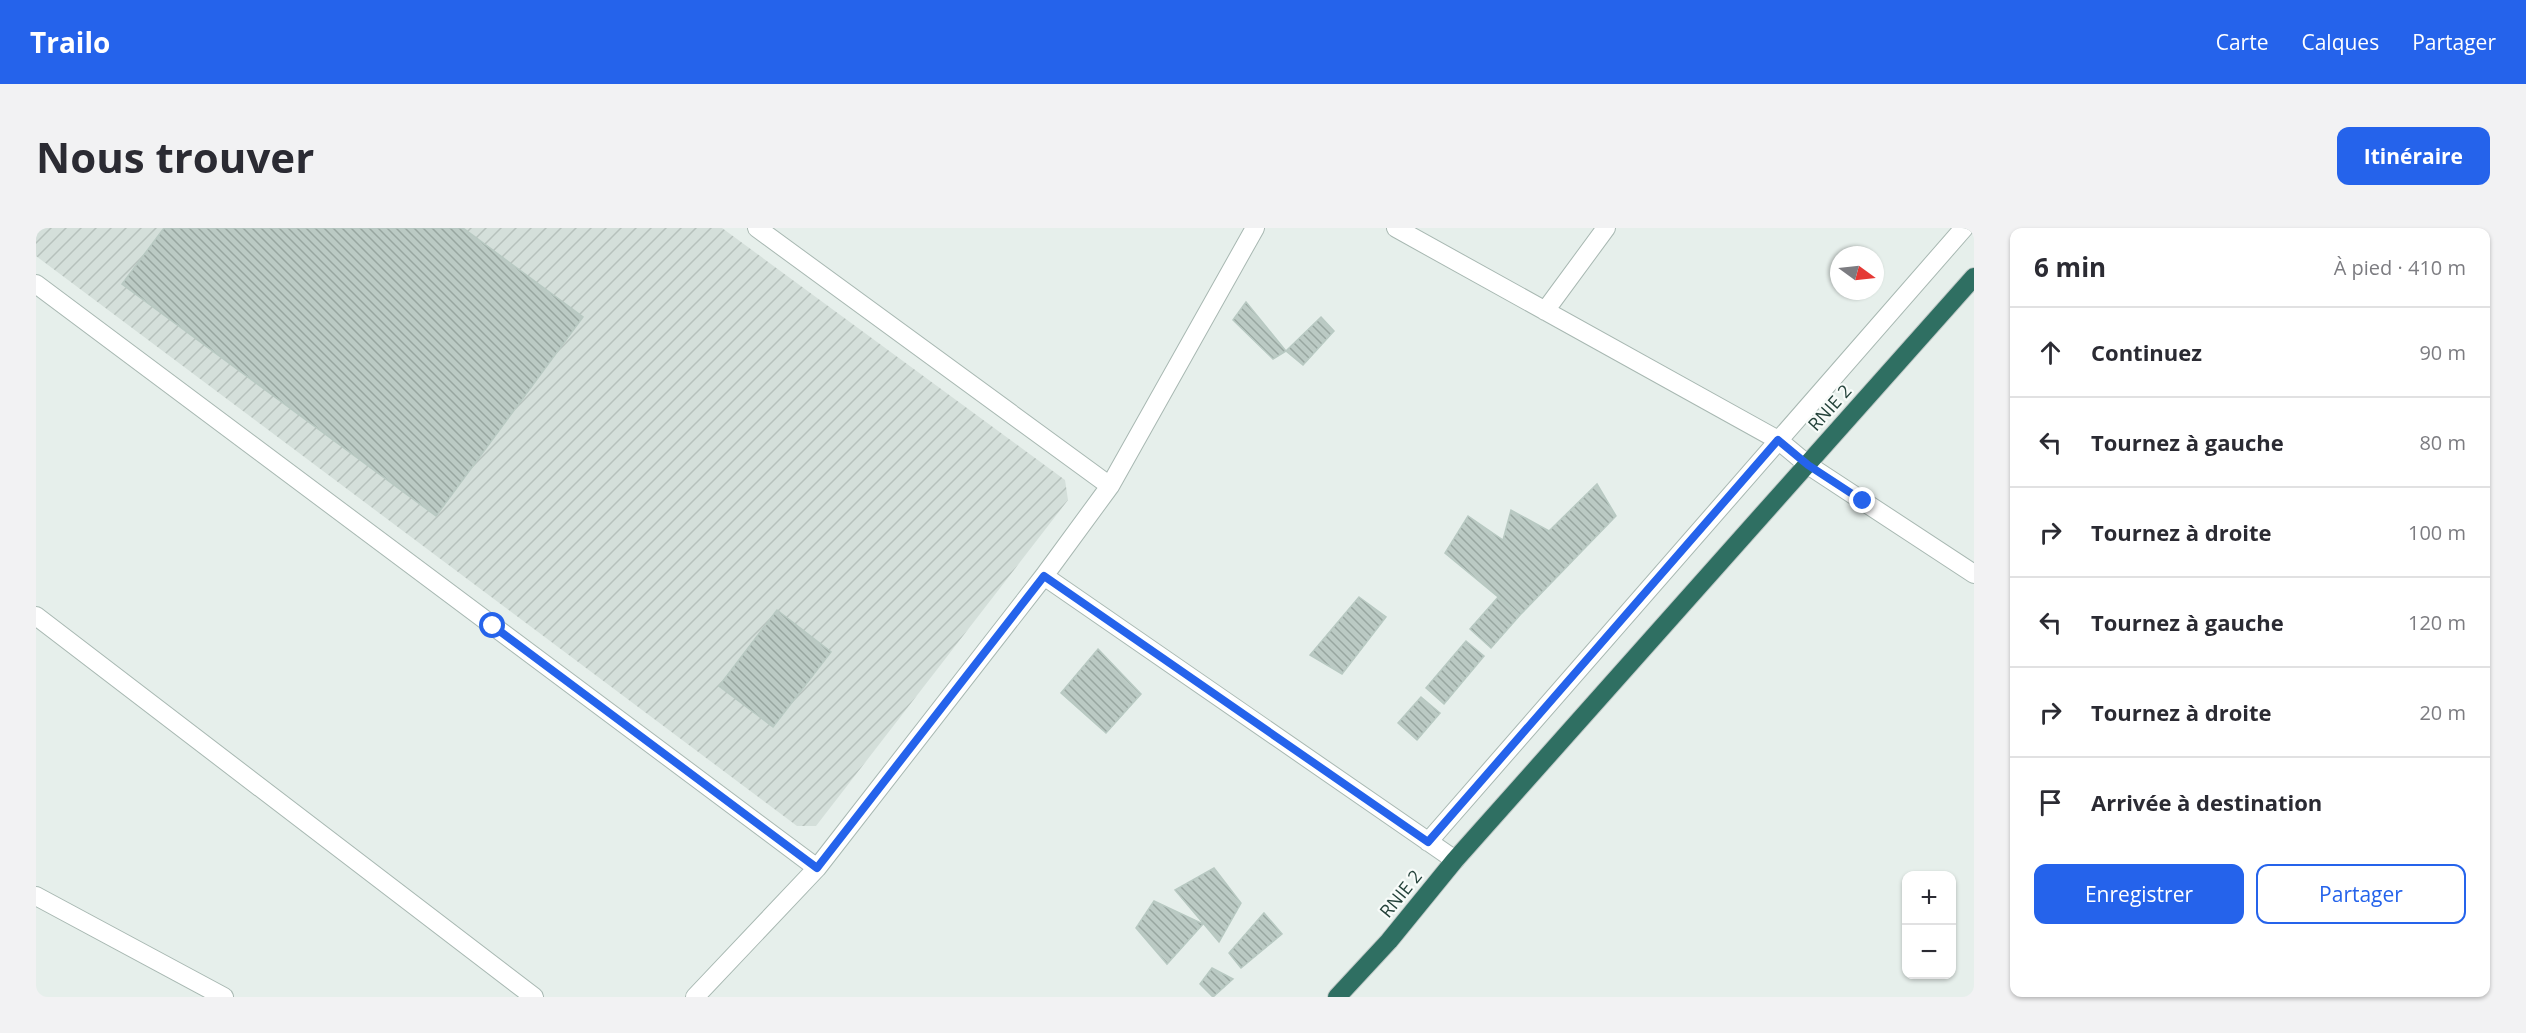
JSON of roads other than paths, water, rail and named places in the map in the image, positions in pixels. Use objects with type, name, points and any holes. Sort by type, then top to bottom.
[{"type":"highway","name":"RNIE 2","points":[[1337,997],[1389,941],[1455,860],[1974,278]]},
{"type":"street","points":[[757,228],[1110,486]]},
{"type":"street","points":[[695,997],[817,868],[1044,576],[1110,486],[1255,228]]},
{"type":"street","points":[[1396,228],[1778,440],[1808,465],[1974,574]]},
{"type":"street","points":[[1545,311],[1606,228]]},
{"type":"street","points":[[1428,842],[1964,228]]},
{"type":"street","points":[[36,284],[817,868]]},
{"type":"street","points":[[1044,576],[1455,860]]},
{"type":"street","points":[[36,616],[534,997]]},
{"type":"street","points":[[36,896],[224,997]]}]
